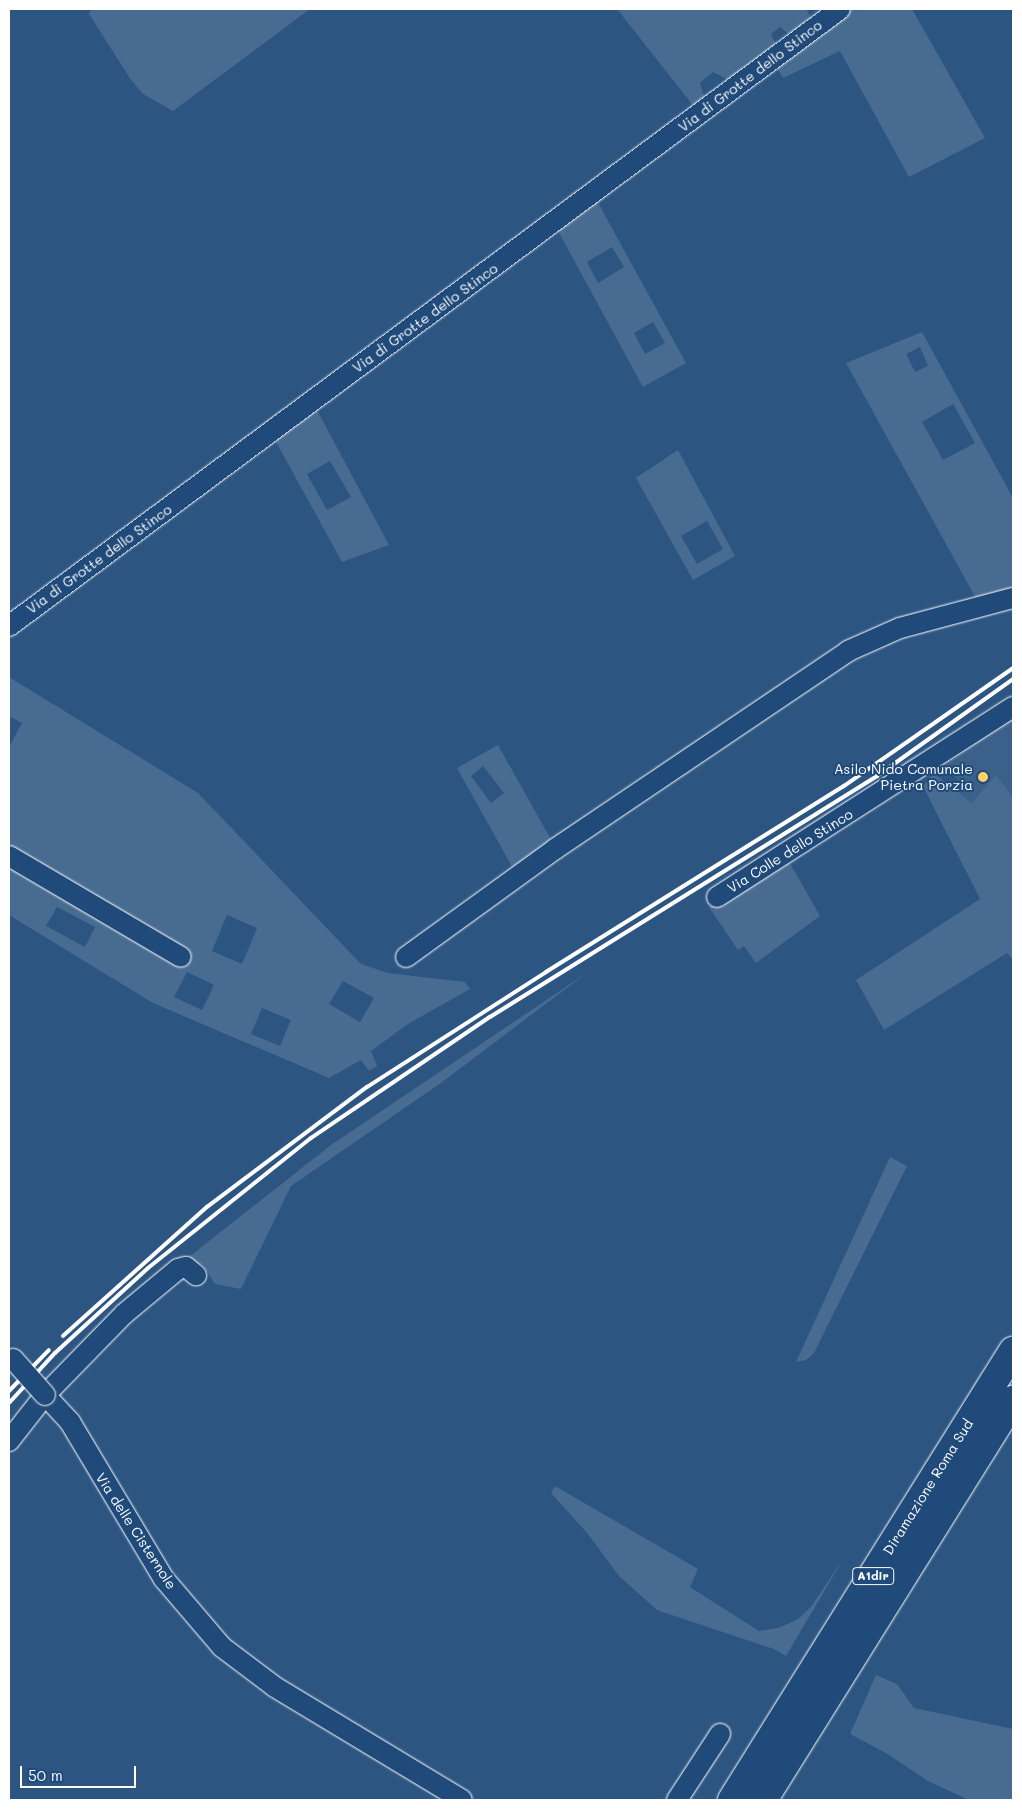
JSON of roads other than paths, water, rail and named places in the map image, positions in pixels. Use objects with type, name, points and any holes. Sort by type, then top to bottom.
[{"type":"highway","name":"Diramazione Roma Sud","points":[[732,1800],[1013,1351]]},
{"type":"highway","name":"Diramazione Roma Sud","points":[[763,1800],[1013,1400]]},
{"type":"street","name":"Via di Grotte dello Stinco","points":[[12,616],[840,9]]},
{"type":"street","points":[[406,957],[555,850],[848,651],[900,628],[1013,598]]},
{"type":"street","name":"Via Colle dello Stinco","points":[[717,897],[1013,707]]},
{"type":"street","points":[[9,856],[181,958]]},
{"type":"street","points":[[9,1441],[45,1395],[124,1314],[175,1272],[186,1268],[196,1275]]},
{"type":"street","name":"Via delle Cisternole","points":[[11,1357],[70,1422],[164,1579],[222,1647],[275,1687],[462,1800]]},
{"type":"street","points":[[678,1800],[720,1734]]},
{"type":"railway","points":[[63,1336],[207,1207],[367,1087],[546,972],[844,786],[1013,668]]},
{"type":"railway","points":[[9,1403],[55,1353],[148,1268],[311,1138],[490,1017],[877,776],[1013,679]]},
{"type":"railway","points":[[9,1391],[49,1350]]},
{"type":"place","name":"Asilo Nido Comunale Pietra Porzia","points":[[983,777]]}]
